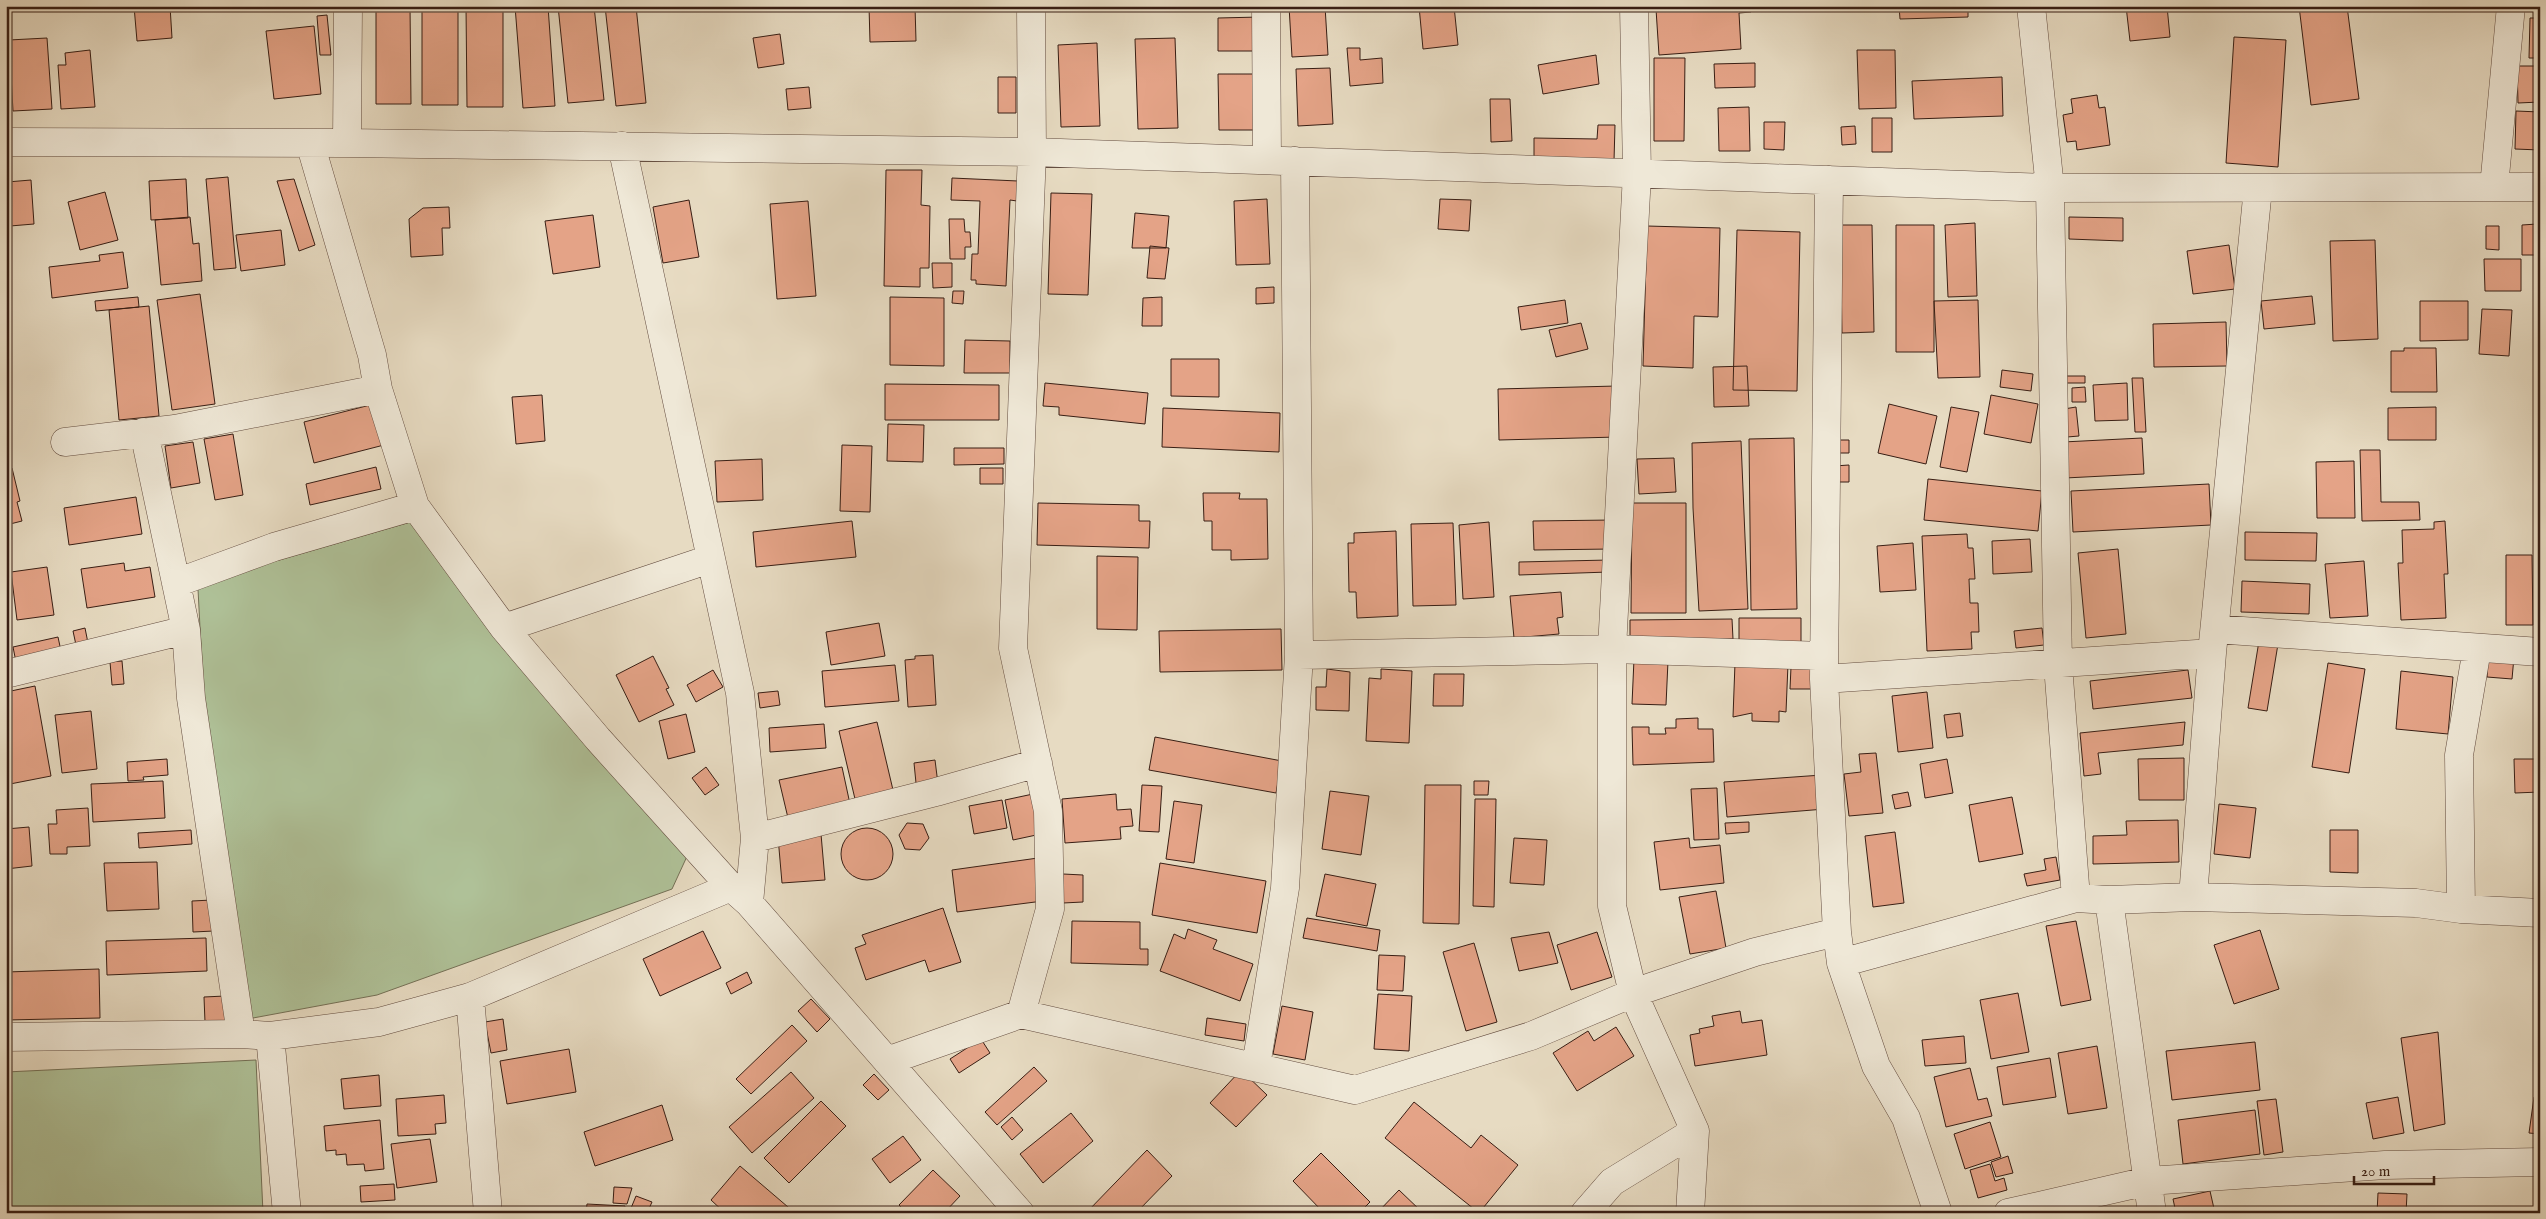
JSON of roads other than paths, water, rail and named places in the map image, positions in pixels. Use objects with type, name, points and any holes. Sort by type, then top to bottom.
[{"type":"street","points":[[347,142],[348,6]]},
{"type":"street","points":[[1021,1014],[1050,909],[1048,811],[1013,648],[1032,152],[1031,6]]},
{"type":"street","points":[[1266,6],[1267,160]]},
{"type":"street","points":[[1634,6],[1637,174],[1612,649],[1612,906],[1633,993],[1695,1131],[1690,1213]]},
{"type":"street","points":[[2031,6],[2050,188],[2058,665],[2076,898]]},
{"type":"street","points":[[2494,187],[2511,6]]},
{"type":"street","points":[[6,142],[347,142],[1032,152],[2050,188],[2540,187]]},
{"type":"street","points":[[310,143],[372,354],[378,389],[415,506],[504,628],[598,739],[740,895],[1020,1213]]},
{"type":"street","points":[[622,146],[740,693],[755,838],[740,895]]},
{"type":"street","points":[[1256,1066],[1285,888],[1299,655],[1295,161]]},
{"type":"street","points":[[1829,180],[1824,668],[1837,932],[1841,963],[1876,1066],[1906,1118],[1938,1213]]},
{"type":"street","points":[[2193,897],[2213,641],[2258,188]]},
{"type":"street","points":[[64,442],[175,429],[378,389]]},
{"type":"street","points":[[144,432],[186,630],[191,698],[241,1034]]},
{"type":"street","points":[[176,584],[274,547],[415,506]]},
{"type":"street","points":[[504,628],[710,559]]},
{"type":"street","points":[[6,674],[186,630]]},
{"type":"street","points":[[1299,655],[1612,649],[1824,668],[2058,665],[2213,641],[2540,652]]},
{"type":"street","points":[[2461,909],[2459,755],[2477,649]]},
{"type":"street","points":[[755,838],[936,792],[1038,762]]},
{"type":"street","points":[[6,1038],[241,1034],[270,1036],[379,1022],[470,996],[740,895]]},
{"type":"street","points":[[1841,963],[2076,898],[2110,900],[2193,897],[2416,903],[2461,909],[2540,913]]},
{"type":"street","points":[[2110,900],[2152,1213]]},
{"type":"street","points":[[887,1061],[1021,1014],[1355,1090],[1531,1036],[1633,993],[1755,952],[1837,932]]},
{"type":"street","points":[[470,996],[488,1213]]},
{"type":"street","points":[[270,1036],[287,1213]]},
{"type":"street","points":[[1585,1213],[1612,1182],[1695,1131]]},
{"type":"street","points":[[2008,1213],[2148,1181],[2386,1165],[2540,1162]]}]
